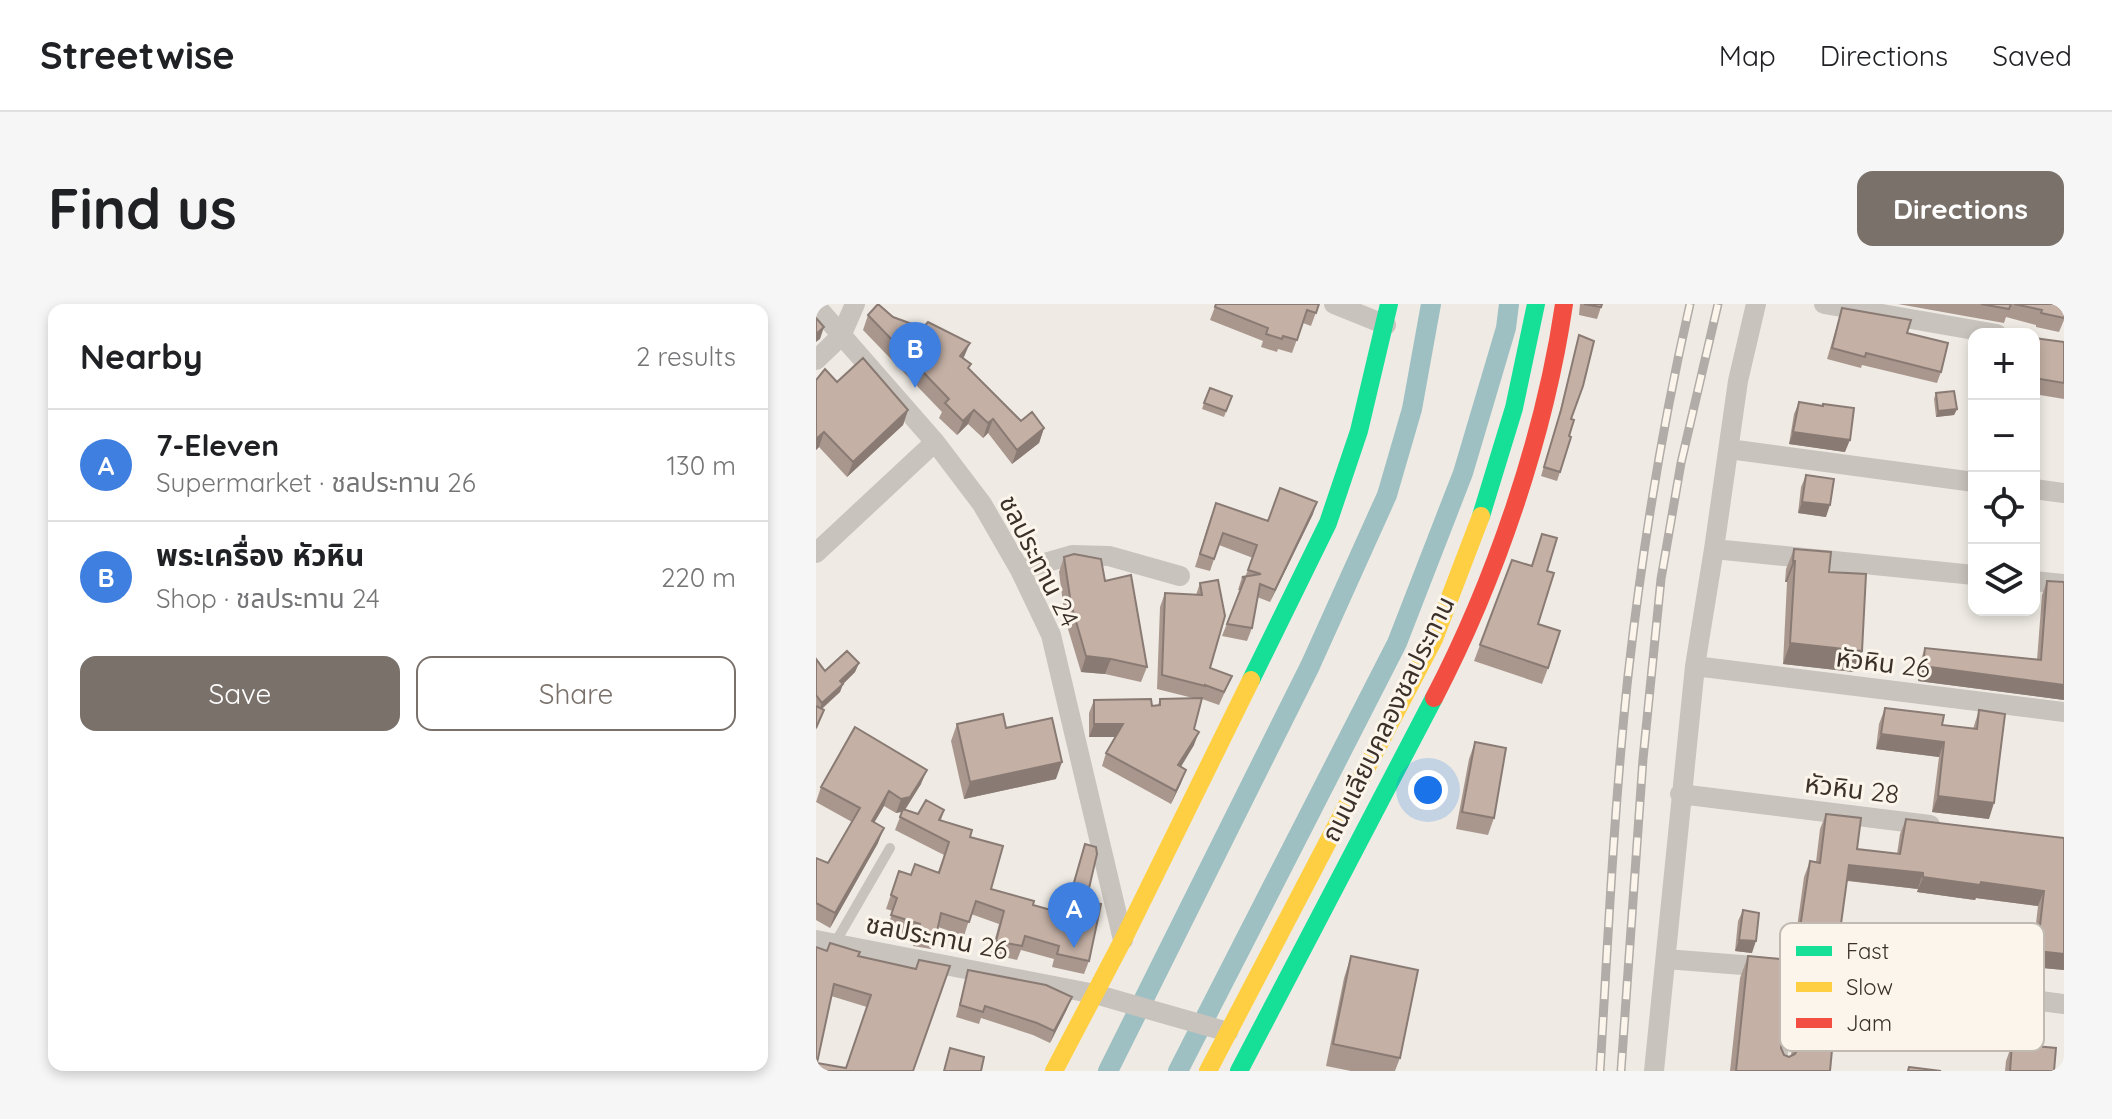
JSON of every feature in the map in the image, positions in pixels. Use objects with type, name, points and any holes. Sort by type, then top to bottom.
[{"type":"street","points":[[816,360],[841,336],[855,304]]},
{"type":"street","points":[[1334,304],[1386,325]]},
{"type":"street","points":[[1054,1071],[1123,940],[1328,523],[1359,431],[1389,304]]},
{"type":"street","name":"ถนนเลียบคลองชลประทาน","points":[[1208,1071],[1434,639],[1482,514],[1514,408],[1536,304]]},
{"type":"street","name":"ถนนเลียบคลองชลประทาน","points":[[1239,1071],[1459,650],[1509,523],[1541,415],[1564,304]]},
{"type":"street","points":[[1654,1071],[1695,666],[1738,381],[1756,304]]},
{"type":"street","points":[[1824,304],[1968,329]]},
{"type":"street","name":"ชลประทาน 24","points":[[816,306],[935,442],[982,504],[1020,570],[1051,635],[1123,940]]},
{"type":"street","points":[[816,553],[935,442]]},
{"type":"street","points":[[1729,449],[1968,481]]},
{"type":"street","points":[[2040,490],[2064,493]]},
{"type":"street","points":[[1714,549],[1968,574]]},
{"type":"street","points":[[1020,570],[1072,555],[1109,556],[1180,576]]},
{"type":"street","points":[[2040,582],[2064,584]]},
{"type":"street","name":"หัวหิน 26","points":[[1695,666],[2064,712]]},
{"type":"street","name":"หัวหิน 28","points":[[1680,794],[1957,828]]},
{"type":"street","name":"ชลประทาน 26","points":[[825,942],[1095,994],[1228,1032]]},
{"type":"street","points":[[1666,959],[1780,968]]},
{"type":"street","points":[[2044,1001],[2064,1004]]},
{"type":"street","points":[[1228,1032],[1254,1043]]},
{"type":"lane","points":[[825,942],[890,848]]},
{"type":"lane","points":[[1781,1071],[1783,1051]]},
{"type":"building","points":[[878,304],[893,317],[923,328],[928,322],[970,343],[960,356],[971,364],[968,368],[1021,421],[1032,412],[1044,428],[1017,450],[993,419],[988,423],[974,410],[963,421],[945,403],[949,399],[868,315]]},
{"type":"building","points":[[1216,304],[1319,304],[1316,313],[1307,310],[1297,340],[1266,334],[1268,328],[1215,307]]},
{"type":"building","points":[[1981,304],[2011,304],[2009,309]]},
{"type":"building","points":[[2014,304],[2064,304],[2064,318],[2041,313],[2042,310]]},
{"type":"building","points":[[1842,308],[1911,320],[1907,333],[1948,343],[1941,372],[1866,353],[1865,357],[1832,348]]},
{"type":"building","points":[[816,318],[824,327],[816,334]]},
{"type":"building","points":[[1579,335],[1594,341],[1571,419],[1574,420],[1571,437],[1560,472],[1544,467]]},
{"type":"building","points":[[2040,339],[2064,342],[2064,383],[2040,379]]},
{"type":"building","points":[[863,358],[908,410],[853,462],[824,432],[816,439],[816,380],[825,369],[837,382]]},
{"type":"building","points":[[1210,388],[1232,396],[1226,411],[1204,403]]},
{"type":"building","points":[[1954,391],[1957,409],[1938,411],[1936,393]]},
{"type":"building","points":[[1799,402],[1854,408],[1850,440],[1793,432]]},
{"type":"building","points":[[1806,475],[1834,479],[1830,505],[1802,502]]},
{"type":"building","points":[[1280,488],[1317,502],[1275,590],[1260,584],[1252,628],[1227,624],[1245,578],[1242,577],[1261,574],[1248,570],[1257,545],[1223,533],[1214,559],[1200,554],[1216,503],[1268,521]]},
{"type":"building","points":[[1542,534],[1557,538],[1547,571],[1554,573],[1538,624],[1560,631],[1548,668],[1480,645],[1512,560],[1532,566]]},
{"type":"building","points":[[1794,549],[1831,552],[1829,572],[1866,574],[1862,651],[1790,643]]},
{"type":"building","points":[[1074,554],[1101,559],[1105,581],[1131,575],[1147,667],[1086,656],[1071,604],[1064,557]]},
{"type":"building","points":[[1218,580],[1225,616],[1210,668],[1232,676],[1224,692],[1162,675],[1165,593],[1202,595],[1200,583]]},
{"type":"building","points":[[2047,581],[2064,582],[2064,685],[1923,666],[1925,648],[2041,660]]},
{"type":"building","points":[[847,651],[859,663],[840,681],[843,684],[822,703],[816,695],[816,659],[825,671]]},
{"type":"building","points":[[1202,698],[1194,729],[1199,732],[1178,765],[1186,770],[1176,791],[1106,753],[1123,724],[1094,724],[1094,700],[1151,699],[1152,706],[1160,705],[1160,699]]},
{"type":"building","points":[[816,706],[824,710],[816,728]]},
{"type":"building","points":[[1885,708],[1944,715],[1942,725],[1977,729],[1979,710],[2005,714],[1994,803],[1938,796],[1944,742],[1881,734]]},
{"type":"building","points":[[1003,714],[1006,728],[1052,718],[1062,762],[970,782],[957,724]]},
{"type":"building","points":[[855,727],[927,770],[910,797],[901,799],[889,791],[872,821],[884,828],[835,913],[816,903],[816,858],[828,863],[860,808],[821,787]]},
{"type":"building","points":[[1475,742],[1506,748],[1494,818],[1462,812]]},
{"type":"building","points":[[926,800],[944,810],[939,820],[972,830],[970,837],[1003,846],[991,889],[1065,914],[1085,844],[1096,847],[1086,901],[1101,904],[1089,961],[1057,954],[1059,946],[1025,936],[1022,946],[996,941],[1004,911],[976,901],[969,922],[941,913],[936,936],[918,932],[920,924],[891,915],[897,898],[891,895],[899,871],[911,875],[915,864],[939,873],[949,842],[900,817],[903,809],[918,814]]},
{"type":"building","points":[[1826,814],[1861,818],[1857,849],[1900,854],[1906,819],[2064,838],[2064,954],[2044,952],[2044,923],[2040,923],[2044,891],[1923,877],[1923,873],[1849,865],[1841,923],[1801,923],[1810,861],[1820,863]]},
{"type":"building","points":[[1743,910],[1759,913],[1756,941],[1739,940]]},
{"type":"building","points":[[830,943],[860,952],[858,956],[916,969],[919,960],[950,966],[913,1071],[816,1071],[816,947],[827,951]],"holes":[[[834,984],[871,995],[846,1068],[817,1063]]]},
{"type":"building","points":[[1351,956],[1418,970],[1400,1058],[1333,1044]]},
{"type":"building","points":[[1748,956],[1780,959],[1780,1051],[1789,1057],[1796,1051],[1832,1051],[1830,1071],[1736,1071]]},
{"type":"building","points":[[968,970],[1046,985],[1072,997],[1054,1031],[985,1006],[983,1012],[960,1005]]},
{"type":"building","points":[[950,1048],[984,1057],[981,1071],[944,1071]]},
{"type":"building","points":[[2056,1048],[2054,1071],[2010,1071],[2011,1051]]},
{"type":"building","points":[[1909,1067],[1941,1071],[1908,1071]]},
{"type":"waterway","points":[[1108,1071],[1310,666],[1387,495],[1412,409],[1431,304]]},
{"type":"waterway","points":[[1178,1071],[1397,643],[1463,473],[1506,328],[1509,304]]},
{"type":"railway","points":[[1600,1071],[1615,824],[1628,676],[1654,489],[1690,304]]},
{"type":"railway","points":[[1621,1071],[1643,759],[1661,579],[1681,463],[1718,304]]},
{"type":"traffic: fast","points":[[1251,680],[1328,523],[1359,431],[1389,304]]},
{"type":"traffic: fast","points":[[1481,516],[1514,408],[1536,304]]},
{"type":"traffic: fast","points":[[1239,1071],[1434,698]]},
{"type":"traffic: slow","points":[[1208,1071],[1434,639],[1481,516]]},
{"type":"traffic: slow","points":[[1054,1071],[1123,940],[1251,680]]},
{"type":"traffic: jam","points":[[1434,698],[1477,606],[1515,506],[1544,404],[1564,304]]},
{"type":"place","name":"พระเครื่อง หัวหิน","points":[[915,388]]},
{"type":"place","name":"7-Eleven","points":[[1074,948]]}]
